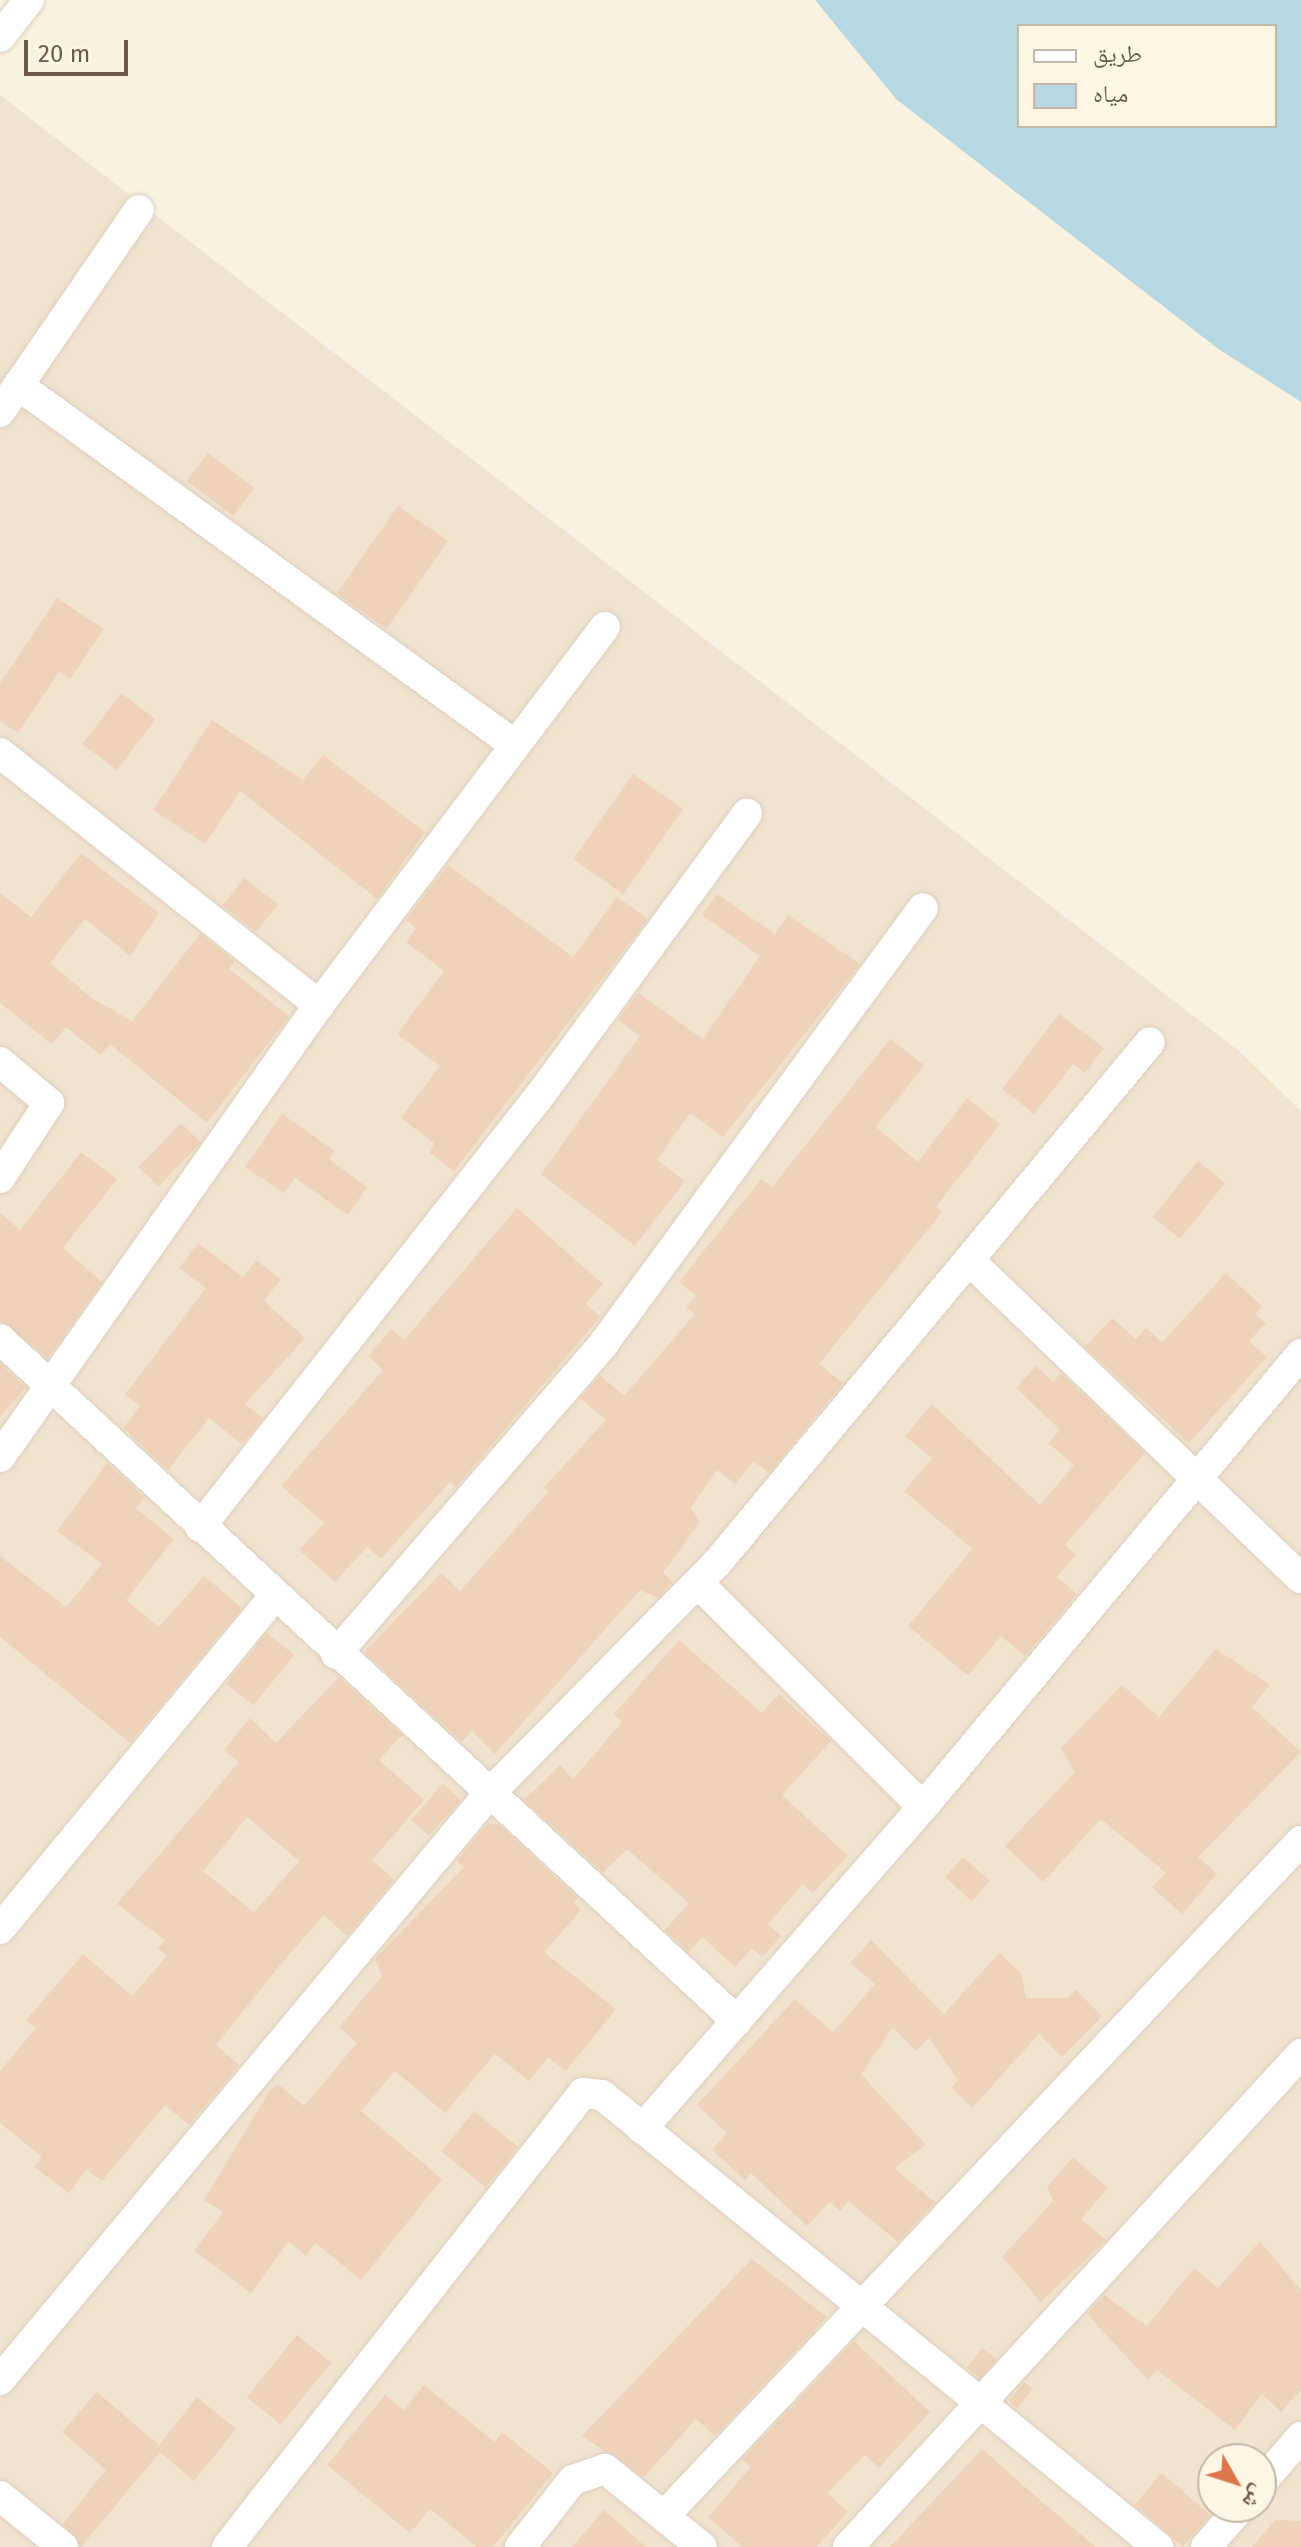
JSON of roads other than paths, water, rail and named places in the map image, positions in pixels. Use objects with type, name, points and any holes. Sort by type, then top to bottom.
[{"type":"street","points":[[0,37],[29,0]]},
{"type":"street","points":[[0,412],[139,210]]},
{"type":"street","points":[[18,385],[515,745]]},
{"type":"street","points":[[0,1457],[319,1005],[605,627]]},
{"type":"street","points":[[0,753],[319,1005]]},
{"type":"street","points":[[200,1527],[541,1094],[747,814]]},
{"type":"street","points":[[336,1654],[604,1343],[923,908]]},
{"type":"street","points":[[0,2380],[488,1795],[698,1583],[973,1264],[1150,1042]]},
{"type":"street","points":[[0,1062],[49,1103],[0,1178]]},
{"type":"street","points":[[973,1264],[1201,1478],[1301,1578]]},
{"type":"street","points":[[0,1339],[273,1598],[737,2021]]},
{"type":"street","points":[[642,2129],[923,1807],[1201,1478],[1301,1354]]},
{"type":"street","points":[[698,1583],[923,1807]]},
{"type":"street","points":[[0,1929],[273,1598]]},
{"type":"street","points":[[664,2516],[1301,1841]]},
{"type":"street","points":[[848,2547],[1301,2054]]},
{"type":"street","points":[[227,2547],[583,2093],[602,2095],[1158,2547]]},
{"type":"street","points":[[1277,2465],[1301,2437]]},
{"type":"street","points":[[520,2547],[573,2480],[589,2471],[605,2469],[702,2547]]},
{"type":"street","points":[[0,2496],[63,2547]]},
{"type":"street","points":[[1206,2547],[1227,2523]]},
{"type":"water","points":[[815,0],[1301,0],[1301,402],[1217,348],[896,99]]}]
